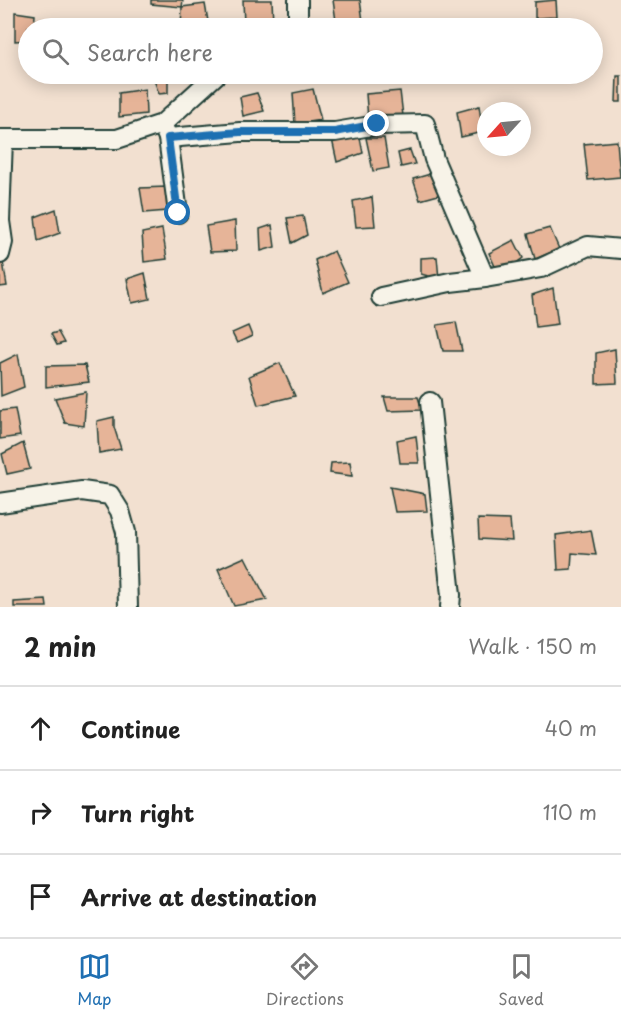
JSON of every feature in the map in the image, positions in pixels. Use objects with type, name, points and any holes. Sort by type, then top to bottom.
[{"type":"street","points":[[298,0],[298,18]]},
{"type":"street","points":[[165,131],[208,84]]},
{"type":"street","points":[[0,254],[3,242],[0,220],[2,139],[117,139],[165,131],[335,132],[377,124],[425,124],[434,159],[484,278]]},
{"type":"street","points":[[165,131],[178,213]]},
{"type":"street","points":[[381,297],[450,282],[540,268],[588,246],[621,249]]},
{"type":"street","points":[[430,402],[451,595],[450,607]]},
{"type":"street","points":[[0,503],[82,491],[110,495],[120,511],[126,532],[128,607]]},
{"type":"building","points":[[151,0],[183,0],[182,7],[151,4]]},
{"type":"building","points":[[243,0],[272,0],[273,18],[244,18]]},
{"type":"building","points":[[333,0],[360,0],[363,18],[336,18]]},
{"type":"building","points":[[556,0],[557,17],[535,18],[535,2]]},
{"type":"building","points":[[205,4],[207,18],[181,18],[182,7]]},
{"type":"building","points":[[15,12],[35,15],[35,18],[18,18],[18,41],[15,41]]},
{"type":"building","points":[[617,76],[621,76],[621,102],[616,102]]},
{"type":"building","points":[[155,84],[168,84],[168,93],[159,94]]},
{"type":"building","points":[[145,89],[146,114],[119,117],[119,93]]},
{"type":"building","points":[[313,89],[321,120],[295,124],[293,93]]},
{"type":"building","points":[[400,91],[403,116],[368,119],[366,94]]},
{"type":"building","points":[[257,93],[264,111],[243,116],[240,97]]},
{"type":"building","points":[[477,107],[477,133],[461,137],[457,112]]},
{"type":"building","points":[[359,133],[363,153],[337,162],[332,139]]},
{"type":"building","points":[[366,138],[384,138],[389,168],[373,171]]},
{"type":"building","points":[[617,141],[620,177],[588,180],[584,144]]},
{"type":"building","points":[[410,150],[415,164],[401,167],[398,153]]},
{"type":"building","points":[[434,173],[442,194],[420,200],[413,179]]},
{"type":"building","points":[[166,187],[167,211],[144,213],[140,188]]},
{"type":"building","points":[[372,197],[375,226],[356,227],[353,201]]},
{"type":"building","points":[[56,209],[60,233],[38,241],[35,217]]},
{"type":"building","points":[[303,216],[307,235],[292,243],[287,218]]},
{"type":"building","points":[[235,221],[236,251],[210,252],[206,226]]},
{"type":"building","points":[[272,225],[275,247],[261,251],[260,229]]},
{"type":"building","points":[[550,228],[559,249],[535,259],[528,234]]},
{"type":"building","points":[[162,229],[167,259],[144,262],[142,233]]},
{"type":"building","points":[[514,240],[523,258],[499,275],[489,253]]},
{"type":"building","points":[[334,251],[348,282],[323,293],[315,260]]},
{"type":"building","points":[[437,257],[439,279],[421,274],[421,258]]},
{"type":"building","points":[[0,262],[3,262],[7,286],[0,287]]},
{"type":"building","points":[[145,273],[150,299],[132,303],[127,279]]},
{"type":"building","points":[[553,288],[558,324],[536,327],[532,295]]},
{"type":"building","points":[[456,322],[462,351],[443,351],[437,325]]},
{"type":"building","points":[[248,326],[252,336],[237,343],[232,333]]},
{"type":"building","points":[[58,332],[64,343],[57,345],[51,334]]},
{"type":"building","points":[[615,349],[617,383],[596,384],[596,353]]},
{"type":"building","points":[[18,354],[24,387],[1,396],[0,363]]},
{"type":"building","points":[[280,363],[295,396],[258,405],[249,376]]},
{"type":"building","points":[[85,365],[89,382],[46,387],[46,366]]},
{"type":"building","points":[[86,392],[84,426],[65,423],[55,398]]},
{"type":"building","points":[[384,397],[418,397],[422,410],[388,411]]},
{"type":"building","points":[[15,409],[20,436],[0,439],[0,411]]},
{"type":"building","points":[[114,417],[114,427],[121,449],[99,453],[97,421]]},
{"type":"building","points":[[416,436],[419,463],[400,463],[397,440]]},
{"type":"building","points":[[23,443],[30,469],[7,474],[2,454]]},
{"type":"building","points":[[350,462],[352,476],[330,473],[331,463]]},
{"type":"building","points":[[390,487],[425,494],[427,511],[395,512]]},
{"type":"building","points":[[478,519],[510,520],[512,541],[479,539]]},
{"type":"building","points":[[591,530],[596,555],[572,553],[571,569],[558,570],[556,535]]},
{"type":"building","points":[[245,557],[267,600],[234,606],[218,569]]},
{"type":"building","points":[[46,600],[47,607],[14,607],[14,602]]},
{"type":"route","points":[[178,213],[168,138],[240,132],[335,132],[377,124]]}]
